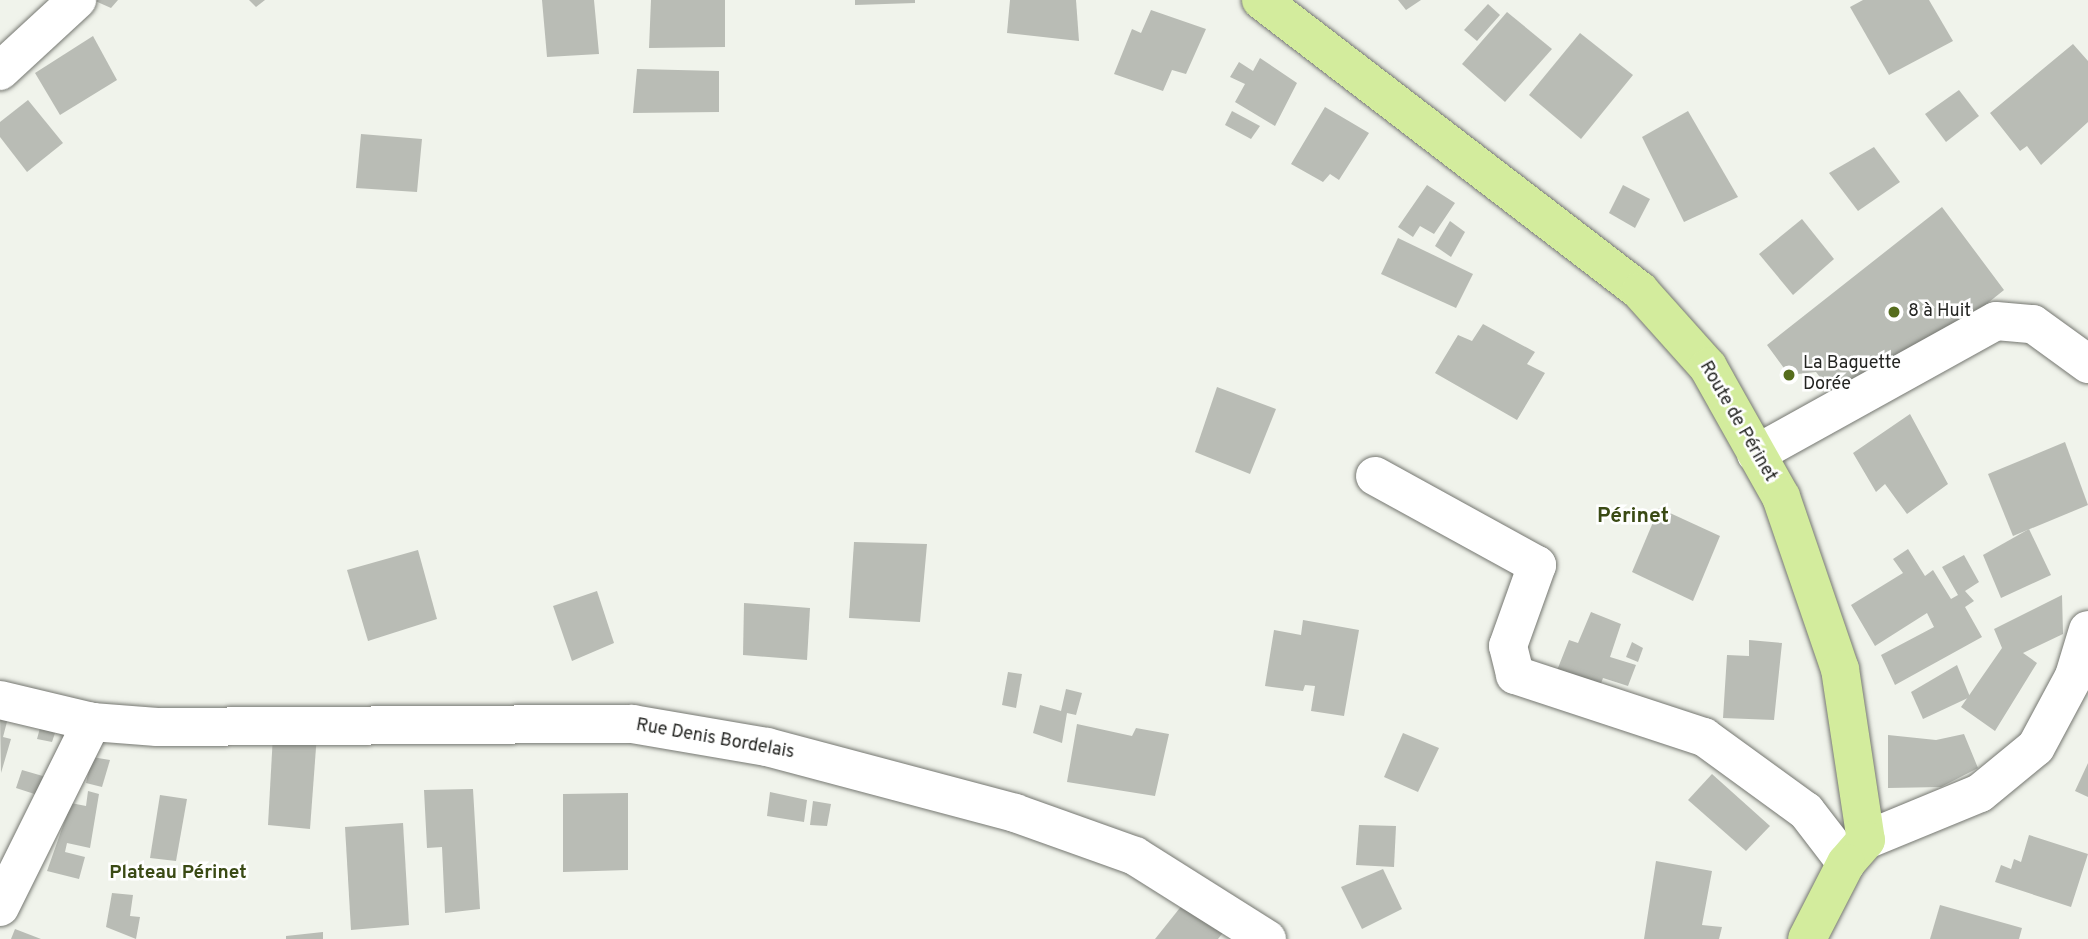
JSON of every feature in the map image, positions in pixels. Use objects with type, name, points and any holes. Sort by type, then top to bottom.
[{"type":"main road","name":"Route de Périnet","points":[[1261,0],[1640,291],[1708,367],[1781,497],[1840,669],[1856,852]]},
{"type":"main road","points":[[1807,939],[1856,852]]},
{"type":"street","points":[[0,71],[77,0]]},
{"type":"street","points":[[1756,454],[1996,321],[2033,324],[2088,364]]},
{"type":"street","points":[[1375,476],[1537,565],[1508,646],[1515,675],[1703,737],[1806,811],[1856,852],[1980,793],[2036,747],[2074,676],[2088,631]]},
{"type":"street","name":"Rue Denis Bordelais","points":[[0,700],[92,722],[632,724],[754,744],[1015,813],[1135,856],[1267,939]]},
{"type":"street","points":[[0,907],[92,722]]},
{"type":"building","points":[[93,0],[118,0],[111,8]]},
{"type":"building","points":[[249,0],[265,0],[256,7]]},
{"type":"building","points":[[542,0],[594,0],[599,54],[547,57]]},
{"type":"building","points":[[651,0],[725,0],[725,47],[649,48]]},
{"type":"building","points":[[855,0],[915,0],[915,3],[855,5]]},
{"type":"building","points":[[1010,0],[1076,0],[1079,41],[1007,33]]},
{"type":"building","points":[[1398,0],[1421,0],[1406,10]]},
{"type":"building","points":[[1863,0],[1929,0],[1953,41],[1889,75],[1850,7]]},
{"type":"building","points":[[1488,4],[1500,15],[1477,41],[1464,30]]},
{"type":"building","points":[[1151,10],[1206,29],[1186,74],[1172,70],[1163,91],[1114,74],[1132,29],[1141,33]]},
{"type":"building","points":[[1507,12],[1552,49],[1505,102],[1462,64]]},
{"type":"building","points":[[1580,33],[1633,75],[1581,139],[1529,95]]},
{"type":"building","points":[[93,36],[117,80],[60,115],[35,73]]},
{"type":"building","points":[[2073,44],[2088,61],[2088,122],[2041,165],[2027,146],[2020,151],[1990,113]]},
{"type":"building","points":[[1260,58],[1297,83],[1275,126],[1235,102],[1245,84],[1230,77],[1239,62],[1253,71]]},
{"type":"building","points":[[637,69],[719,71],[719,112],[633,113]]},
{"type":"building","points":[[1959,90],[1979,116],[1946,142],[1925,114]]},
{"type":"building","points":[[28,100],[63,143],[27,172],[0,137],[0,122]]},
{"type":"building","points":[[1325,107],[1369,133],[1339,180],[1330,174],[1323,182],[1291,164]]},
{"type":"building","points":[[1232,111],[1260,126],[1251,139],[1225,125]]},
{"type":"building","points":[[1688,111],[1738,197],[1684,222],[1642,137]]},
{"type":"building","points":[[361,134],[422,139],[417,192],[356,188]]},
{"type":"building","points":[[1874,147],[1900,182],[1858,211],[1829,173]]},
{"type":"building","points":[[1427,185],[1455,203],[1434,234],[1420,226],[1413,237],[1398,227]]},
{"type":"building","points":[[1623,185],[1650,199],[1635,228],[1609,213]]},
{"type":"building","name":"8 à Huit","points":[[1942,207],[2004,290],[1888,383],[1835,397],[1816,372],[1789,375],[1767,345]]},
{"type":"building","points":[[1802,219],[1834,259],[1793,295],[1759,254]]},
{"type":"building","points":[[1450,221],[1465,232],[1451,257],[1435,246]]},
{"type":"building","points":[[1398,238],[1473,274],[1456,308],[1381,274]]},
{"type":"building","points":[[1483,324],[1535,352],[1527,364],[1545,373],[1517,420],[1435,373],[1458,335],[1472,341]]},
{"type":"building","points":[[1217,387],[1276,409],[1250,474],[1195,452]]},
{"type":"building","points":[[1910,414],[1948,484],[1907,514],[1885,484],[1876,492],[1853,453]]},
{"type":"building","points":[[2065,442],[2088,505],[2013,536],[1988,474]]},
{"type":"building","points":[[1659,508],[1720,536],[1693,601],[1632,572]]},
{"type":"building","points":[[2029,529],[2051,575],[2001,598],[1983,555]]},
{"type":"building","points":[[854,542],[927,544],[920,622],[849,618]]},
{"type":"building","points":[[1908,549],[1925,576],[1933,570],[1951,599],[1958,595],[1942,567],[1964,555],[1979,582],[1965,591],[1974,601],[1965,607],[1982,637],[1895,685],[1881,655],[1934,627],[1927,613],[1875,646],[1851,605],[1903,573],[1893,559]]},
{"type":"building","points":[[418,550],[437,619],[368,641],[347,570]]},
{"type":"building","points":[[597,591],[614,643],[572,661],[553,606]]},
{"type":"building","points":[[2062,595],[2063,634],[2023,653],[2037,663],[1995,731],[1961,707],[2002,648],[1994,629]]},
{"type":"building","points":[[744,603],[810,608],[807,660],[743,655]]},
{"type":"building","points":[[1591,612],[1621,624],[1610,657],[1636,665],[1628,686],[1603,678],[1599,689],[1556,673],[1569,640],[1578,643]]},
{"type":"building","points":[[1303,620],[1359,630],[1344,716],[1311,711],[1315,686],[1305,685],[1303,691],[1265,686],[1274,630],[1301,635]]},
{"type":"building","points":[[1749,640],[1782,643],[1774,720],[1723,718],[1727,655],[1749,656]]},
{"type":"building","points":[[1632,642],[1643,648],[1638,662],[1626,657]]},
{"type":"building","points":[[1957,665],[1970,697],[1923,719],[1911,692]]},
{"type":"building","points":[[1008,672],[1022,674],[1016,708],[1002,705]]},
{"type":"building","points":[[1066,689],[1082,693],[1076,715],[1067,713],[1062,743],[1033,733],[1040,705],[1061,711]]},
{"type":"building","points":[[0,716],[8,718],[3,737],[11,739],[1,773]]},
{"type":"building","points":[[1077,724],[1132,736],[1136,728],[1169,734],[1155,796],[1067,782]]},
{"type":"building","points":[[40,728],[55,733],[52,742],[37,739]]},
{"type":"building","points":[[1403,733],[1439,748],[1418,792],[1384,777]]},
{"type":"building","points":[[317,734],[310,829],[268,825],[273,735]]},
{"type":"building","points":[[1964,734],[1978,768],[1941,787],[1888,788],[1888,735],[1936,740]]},
{"type":"building","points":[[92,757],[110,760],[102,787],[86,783]]},
{"type":"building","points":[[2088,763],[2088,797],[2075,791]]},
{"type":"building","points":[[22,770],[60,781],[53,800],[16,788]]},
{"type":"building","points":[[1712,774],[1770,826],[1746,851],[1688,800]]},
{"type":"building","points":[[473,789],[480,909],[445,913],[442,847],[427,848],[424,790]]},
{"type":"building","points":[[88,791],[99,794],[90,848],[67,843],[65,852],[85,857],[79,879],[47,871],[71,803],[86,806]]},
{"type":"building","points":[[770,792],[807,800],[804,822],[767,816]]},
{"type":"building","points":[[628,793],[628,870],[563,872],[563,794]]},
{"type":"building","points":[[160,795],[187,799],[176,861],[150,858]]},
{"type":"building","points":[[813,801],[831,804],[827,826],[810,825]]},
{"type":"building","points":[[403,823],[409,925],[351,930],[345,827]]},
{"type":"building","points":[[1359,825],[1396,826],[1394,867],[1356,865]]},
{"type":"building","points":[[2029,835],[2088,854],[2071,907],[1995,882],[2001,865],[2011,869],[2014,859],[2021,862]]},
{"type":"building","points":[[1656,861],[1712,871],[1702,925],[1722,927],[1719,939],[1644,939]]},
{"type":"building","points":[[1383,869],[1402,909],[1362,929],[1341,887]]},
{"type":"building","points":[[112,893],[133,895],[130,916],[140,917],[136,939],[106,927]]},
{"type":"building","points":[[1187,899],[1225,930],[1218,939],[1155,939]]},
{"type":"building","points":[[1940,905],[2022,928],[2019,939],[1930,939]]},
{"type":"building","points":[[15,929],[41,939],[11,939]]},
{"type":"building","points":[[323,932],[323,939],[286,939],[286,936]]},
{"type":"place","name":"8 à Huit","points":[[1894,312]]},
{"type":"place","name":"La Baguette Dorée","points":[[1789,375]]},
{"type":"district","name":"Périnet","points":[[1633,517]]},
{"type":"district","name":"Plateau Périnet","points":[[178,874]]}]
